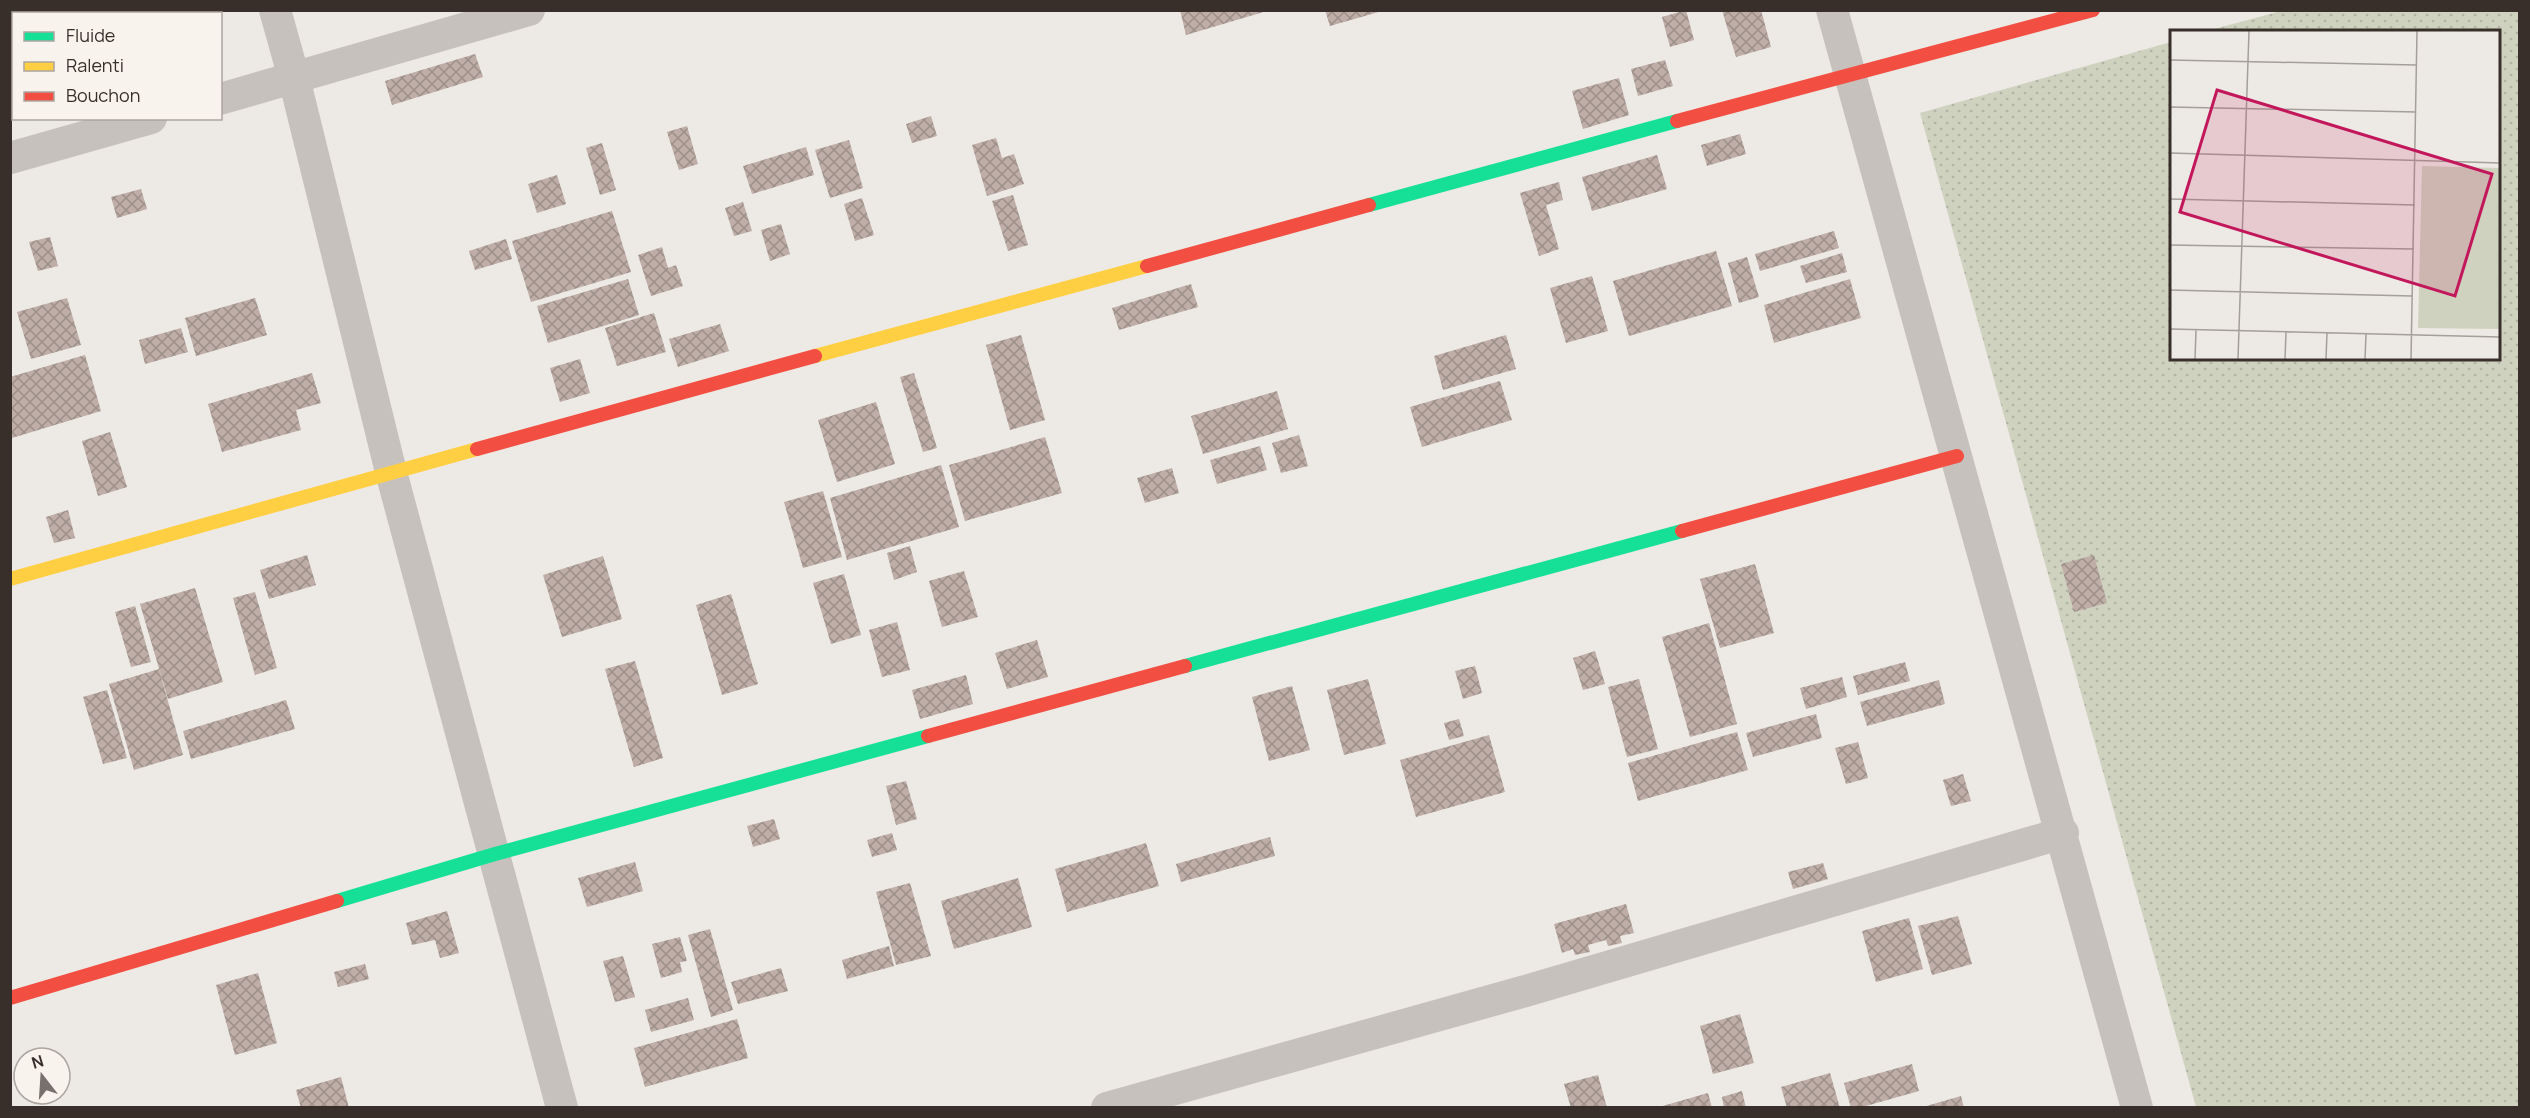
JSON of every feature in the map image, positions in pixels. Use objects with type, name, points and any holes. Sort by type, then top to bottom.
[{"type":"street","points":[[275,10],[294,78],[391,472],[562,1107]]},
{"type":"street","points":[[222,98],[529,10]]},
{"type":"street","points":[[1832,10],[2063,833],[2137,1107]]},
{"type":"street","points":[[10,579],[391,472],[2093,10]]},
{"type":"street","points":[[10,159],[144,120]]},
{"type":"street","points":[[10,998],[495,854],[1957,456]]},
{"type":"street","points":[[1107,1107],[1522,992],[2063,833]]},
{"type":"green space","points":[[2281,11],[2519,11],[2519,1107],[2196,1107],[1920,113],[2170,42],[2170,360],[2500,360],[2500,30],[2211,30]]},
{"type":"building","points":[[1180,10],[1266,10],[1267,11],[1186,35]]},
{"type":"building","points":[[1325,10],[1382,10],[1382,11],[1330,26]]},
{"type":"building","points":[[1686,10],[1694,40],[1670,47],[1662,17]]},
{"type":"building","points":[[1722,10],[1761,10],[1771,47],[1736,57]]},
{"type":"building","points":[[475,54],[483,77],[392,105],[385,81]]},
{"type":"building","points":[[1665,60],[1673,86],[1638,96],[1631,69]]},
{"type":"building","points":[[1619,78],[1629,115],[1583,129],[1572,91]]},
{"type":"building","points":[[931,116],[937,136],[912,143],[906,124]]},
{"type":"building","points":[[687,126],[698,164],[679,170],[667,132]]},
{"type":"building","points":[[1740,134],[1746,154],[1707,166],[1701,145]]},
{"type":"building","points":[[996,138],[1002,158],[1014,154],[1024,184],[987,196],[972,145]]},
{"type":"building","points":[[849,140],[863,188],[830,198],[815,150]]},
{"type":"building","points":[[602,143],[616,190],[600,195],[586,148]]},
{"type":"building","points":[[806,147],[814,175],[752,194],[743,166]]},
{"type":"building","points":[[1657,155],[1667,189],[1592,211],[1582,177]]},
{"type":"building","points":[[557,175],[566,204],[537,213],[528,184]]},
{"type":"building","points":[[1559,182],[1563,200],[1546,205],[1559,249],[1539,256],[1520,193]]},
{"type":"building","points":[[141,189],[147,209],[117,218],[111,197]]},
{"type":"building","points":[[1013,195],[1028,245],[1008,251],[992,201]]},
{"type":"building","points":[[862,198],[874,235],[855,241],[844,204]]},
{"type":"building","points":[[743,202],[752,231],[734,236],[725,208]]},
{"type":"building","points":[[612,211],[631,272],[531,302],[512,241]]},
{"type":"building","points":[[781,224],[790,254],[770,261],[761,230]]},
{"type":"building","points":[[1834,231],[1839,248],[1760,271],[1755,254]]},
{"type":"building","points":[[50,237],[58,266],[38,271],[29,242]]},
{"type":"building","points":[[506,239],[512,259],[475,270],[469,251]]},
{"type":"building","points":[[662,247],[668,268],[676,265],[683,286],[651,296],[638,255]]},
{"type":"building","points":[[1716,251],[1732,306],[1629,336],[1613,281]]},
{"type":"building","points":[[1842,253],[1847,272],[1806,283],[1800,266]]},
{"type":"building","points":[[1747,257],[1759,297],[1739,303],[1728,263]]},
{"type":"building","points":[[1592,276],[1608,331],[1566,343],[1550,288]]},
{"type":"building","points":[[628,279],[639,315],[548,343],[537,306]]},
{"type":"building","points":[[1850,279],[1861,318],[1774,343],[1764,305]]},
{"type":"building","points":[[1191,284],[1198,307],[1119,330],[1112,308]]},
{"type":"building","points":[[67,298],[81,345],[31,359],[17,312]]},
{"type":"building","points":[[255,298],[267,335],[196,356],[185,318]]},
{"type":"building","points":[[654,313],[666,352],[617,366],[605,328]]},
{"type":"building","points":[[720,324],[729,351],[678,367],[669,339]]},
{"type":"building","points":[[181,328],[188,352],[145,364],[139,340]]},
{"type":"building","points":[[1021,335],[1045,420],[1010,430],[986,345]]},
{"type":"building","points":[[1506,335],[1516,369],[1443,390],[1434,356]]},
{"type":"building","points":[[85,355],[101,411],[12,438],[10,377]]},
{"type":"building","points":[[580,359],[590,393],[560,402],[550,368]]},
{"type":"building","points":[[312,373],[321,403],[296,410],[301,430],[222,452],[208,404]]},
{"type":"building","points":[[914,373],[937,448],[923,452],[900,377]]},
{"type":"building","points":[[1500,381],[1512,420],[1422,447],[1410,407]]},
{"type":"building","points":[[1277,391],[1288,429],[1203,454],[1191,416]]},
{"type":"building","points":[[876,402],[895,464],[837,482],[818,420]]},
{"type":"building","points":[[110,432],[127,487],[98,496],[82,441]]},
{"type":"building","points":[[1299,435],[1308,466],[1281,473],[1272,443]]},
{"type":"building","points":[[1045,437],[1062,493],[965,521],[949,465]]},
{"type":"building","points":[[1260,446],[1267,470],[1217,484],[1210,460]]},
{"type":"building","points":[[941,465],[959,527],[847,560],[830,498]]},
{"type":"building","points":[[1172,468],[1179,493],[1145,503],[1137,478]]},
{"type":"building","points":[[823,491],[842,557],[803,568],[784,502]]},
{"type":"building","points":[[68,510],[75,538],[54,543],[46,517]]},
{"type":"building","points":[[910,546],[917,572],[894,580],[887,553]]},
{"type":"building","points":[[307,555],[316,585],[269,599],[260,570]]},
{"type":"building","points":[[2094,555],[2107,603],[2074,612],[2061,564]]},
{"type":"building","points":[[603,556],[622,619],[562,637],[543,575]]},
{"type":"building","points":[[1755,564],[1774,633],[1720,648],[1700,579]]},
{"type":"building","points":[[964,571],[978,617],[942,627],[929,581]]},
{"type":"building","points":[[844,574],[861,635],[831,644],[813,583]]},
{"type":"building","points":[[195,588],[223,682],[168,699],[140,604]]},
{"type":"building","points":[[255,592],[277,668],[255,675],[233,598]]},
{"type":"building","points":[[731,594],[758,684],[722,695],[696,605]]},
{"type":"building","points":[[135,606],[151,662],[131,667],[115,612]]},
{"type":"building","points":[[897,622],[910,670],[882,677],[869,630]]},
{"type":"building","points":[[1709,623],[1737,724],[1690,737],[1662,637]]},
{"type":"building","points":[[1037,640],[1048,677],[1007,689],[995,653]]},
{"type":"building","points":[[1595,651],[1605,684],[1583,690],[1573,658]]},
{"type":"building","points":[[635,661],[663,758],[634,767],[605,669]]},
{"type":"building","points":[[1905,662],[1910,681],[1858,695],[1853,676]]},
{"type":"building","points":[[1475,666],[1482,693],[1463,699],[1455,671]]},
{"type":"building","points":[[159,669],[183,755],[134,770],[109,684]]},
{"type":"building","points":[[966,675],[973,704],[920,719],[912,690]]},
{"type":"building","points":[[1842,677],[1847,697],[1806,709],[1800,688]]},
{"type":"building","points":[[1368,679],[1386,744],[1344,755],[1327,690]]},
{"type":"building","points":[[1639,679],[1658,749],[1627,757],[1608,687]]},
{"type":"building","points":[[1939,680],[1945,704],[1867,726],[1860,702]]},
{"type":"building","points":[[1292,686],[1310,750],[1269,761],[1252,697]]},
{"type":"building","points":[[107,690],[127,758],[103,764],[83,697]]},
{"type":"building","points":[[286,700],[295,729],[191,759],[183,731]]},
{"type":"building","points":[[1816,714],[1822,738],[1753,757],[1746,733]]},
{"type":"building","points":[[1459,719],[1464,736],[1449,740],[1444,723]]},
{"type":"building","points":[[1737,732],[1748,770],[1638,801],[1628,763]]},
{"type":"building","points":[[1489,735],[1505,792],[1416,817],[1400,760]]},
{"type":"building","points":[[1858,742],[1868,778],[1846,784],[1835,748]]},
{"type":"building","points":[[1963,774],[1971,801],[1951,806],[1943,780]]},
{"type":"building","points":[[906,781],[917,819],[896,825],[886,786]]},
{"type":"building","points":[[774,819],[780,839],[753,847],[747,826]]},
{"type":"building","points":[[892,833],[897,850],[872,857],[867,840]]},
{"type":"building","points":[[1270,837],[1275,856],[1181,882],[1176,864]]},
{"type":"building","points":[[1146,843],[1159,886],[1067,912],[1055,869]]},
{"type":"building","points":[[635,862],[643,891],[587,907],[578,878]]},
{"type":"building","points":[[1823,863],[1828,879],[1793,889],[1788,872]]},
{"type":"building","points":[[1018,878],[1032,927],[954,949],[941,901]]},
{"type":"building","points":[[910,883],[931,956],[896,965],[876,892]]},
{"type":"building","points":[[1626,904],[1634,933],[1620,936],[1622,943],[1608,946],[1606,940],[1588,945],[1590,952],[1575,955],[1573,949],[1562,953],[1554,924]]},
{"type":"building","points":[[447,911],[459,953],[440,958],[435,940],[412,945],[406,923]]},
{"type":"building","points":[[1958,916],[1972,964],[1932,975],[1918,926]]},
{"type":"building","points":[[1909,918],[1923,969],[1876,982],[1862,931]]},
{"type":"building","points":[[710,929],[733,1010],[711,1017],[688,935]]},
{"type":"building","points":[[680,937],[687,961],[680,962],[682,972],[661,978],[652,944]]},
{"type":"building","points":[[889,946],[894,966],[847,979],[842,960]]},
{"type":"building","points":[[623,956],[635,997],[615,1002],[603,961]]},
{"type":"building","points":[[365,964],[369,979],[338,987],[334,972]]},
{"type":"building","points":[[781,968],[788,991],[738,1004],[731,982]]},
{"type":"building","points":[[258,973],[277,1043],[235,1055],[216,985]]},
{"type":"building","points":[[688,998],[694,1020],[651,1032],[645,1010]]},
{"type":"building","points":[[1740,1014],[1754,1063],[1713,1074],[1700,1026]]},
{"type":"building","points":[[737,1019],[748,1058],[645,1087],[634,1048]]},
{"type":"building","points":[[1912,1064],[1919,1091],[1859,1108],[1851,1108],[1844,1083]]},
{"type":"building","points":[[1830,1073],[1840,1108],[1787,1108],[1781,1087]]},
{"type":"building","points":[[1598,1075],[1607,1108],[1571,1108],[1564,1084]]},
{"type":"building","points":[[341,1077],[349,1108],[301,1108],[296,1090]]},
{"type":"building","points":[[1742,1091],[1746,1108],[1724,1108],[1722,1097]]},
{"type":"building","points":[[1708,1093],[1712,1108],[1659,1108],[1659,1107]]},
{"type":"building","points":[[1961,1096],[1964,1108],[1923,1108],[1923,1107]]},
{"type":"traffic: fast","points":[[1369,205],[1677,121]]},
{"type":"traffic: fast","points":[[1185,666],[1682,531]]},
{"type":"traffic: fast","points":[[337,901],[495,854],[928,736]]},
{"type":"traffic: slow","points":[[815,356],[1147,266]]},
{"type":"traffic: slow","points":[[10,579],[477,449]]},
{"type":"traffic: jam","points":[[1677,121],[2093,10]]},
{"type":"traffic: jam","points":[[1147,266],[1369,205]]},
{"type":"traffic: jam","points":[[477,449],[815,356]]},
{"type":"traffic: jam","points":[[1682,531],[1957,456]]},
{"type":"traffic: jam","points":[[928,736],[1185,666]]},
{"type":"traffic: jam","points":[[10,998],[337,901]]}]
